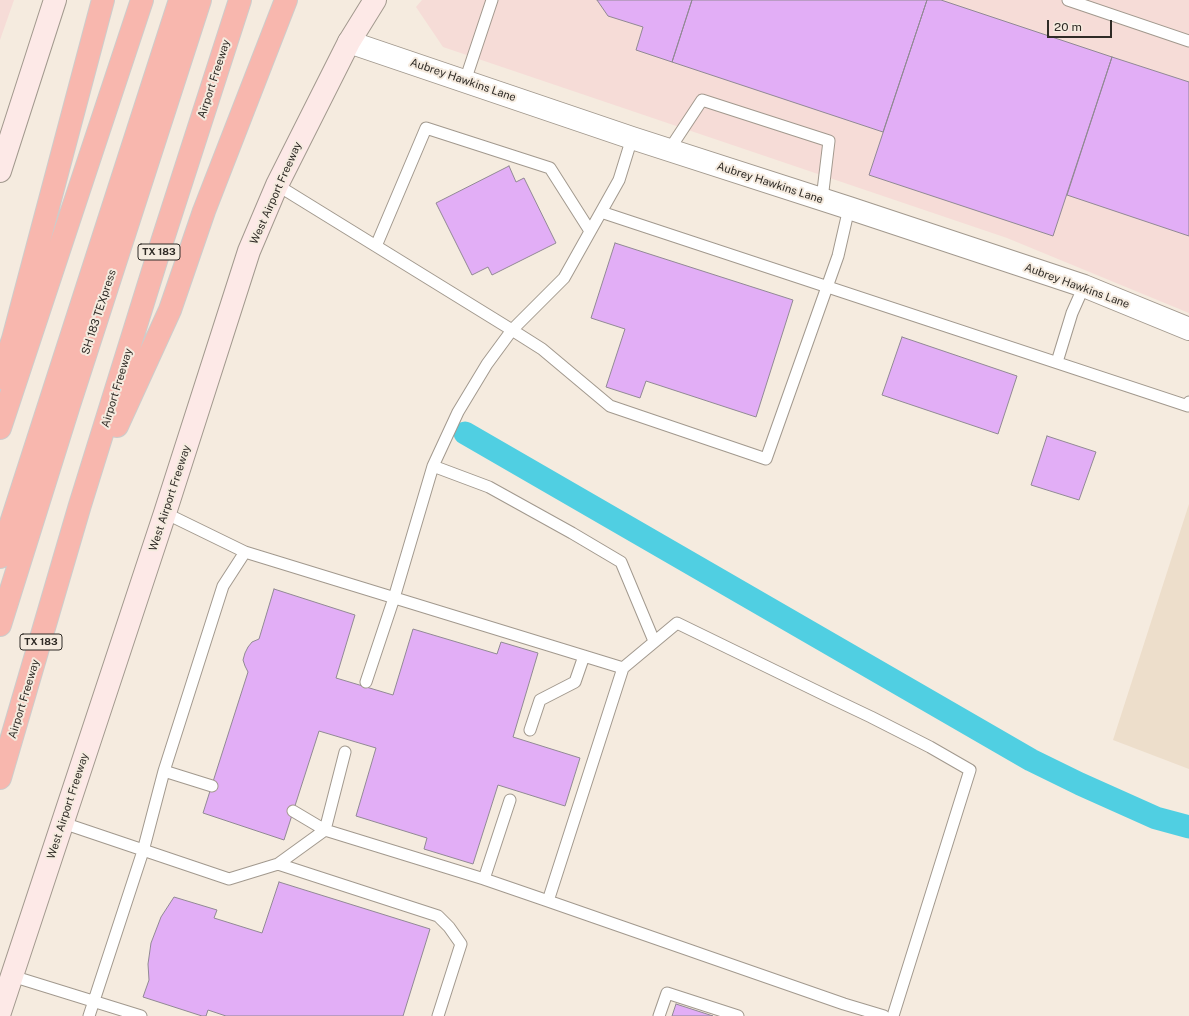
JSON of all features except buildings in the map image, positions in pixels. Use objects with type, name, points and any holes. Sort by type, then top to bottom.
[{"type":"highway","points":[[0,378],[13,339],[103,0]]},
{"type":"highway","points":[[0,428],[142,0]]},
{"type":"highway","name":"SH 183 TEXpress","points":[[0,557],[180,0]]},
{"type":"highway","name":"SH 183 TEXpress","points":[[0,625],[200,0]]},
{"type":"highway","name":"Airport Freeway","points":[[0,778],[80,505],[161,245],[240,0]]},
{"type":"highway","points":[[80,505],[170,310],[204,211],[286,0]]},
{"type":"main road","points":[[0,171],[55,0]]},
{"type":"main road","name":"West Airport Freeway","points":[[0,1012],[165,513],[249,251],[277,185],[349,42],[375,0]]},
{"type":"street","name":"Aubrey Hawkins Lane","points":[[349,42],[632,138],[1084,286],[1189,329]]},
{"type":"lane","points":[[465,81],[492,0]]},
{"type":"lane","points":[[1068,0],[1189,40]]},
{"type":"lane","points":[[669,150],[702,100],[821,138],[829,141],[822,199]]},
{"type":"lane","points":[[376,246],[426,128],[550,168],[590,231]]},
{"type":"lane","points":[[366,682],[394,598],[433,466],[458,412],[487,364],[512,330],[564,278],[619,180],[632,138]]},
{"type":"lane","points":[[277,185],[542,349],[610,406],[766,459],[838,256],[849,208]]},
{"type":"lane","points":[[601,212],[1188,406],[1189,402]]},
{"type":"lane","points":[[1057,362],[1072,313],[1084,286]]},
{"type":"lane","points":[[433,466],[489,487],[621,562],[654,641]]},
{"type":"lane","points":[[165,513],[245,552],[622,668]]},
{"type":"lane","points":[[89,1016],[143,851],[164,770],[223,586],[245,552]]},
{"type":"lane","points":[[548,901],[622,668],[677,623],[871,717],[930,747],[970,770],[893,1016]]},
{"type":"lane","points":[[530,730],[540,700],[575,682],[584,656]]},
{"type":"lane","points":[[63,823],[229,879],[278,864],[325,830],[345,752]]},
{"type":"lane","points":[[164,770],[212,786]]},
{"type":"lane","points":[[484,879],[510,800]]},
{"type":"lane","points":[[293,811],[325,830],[484,879],[844,1004],[884,1016]]},
{"type":"lane","points":[[278,864],[438,916],[449,927],[461,944],[438,1016]]},
{"type":"lane","points":[[12,976],[141,1016]]},
{"type":"lane","points":[[659,1016],[667,993],[738,1016]]},
{"type":"shaded area","points":[[0,0],[14,0],[0,40]]},
{"type":"shaded area","points":[[422,0],[1189,0],[1189,313],[1007,238],[443,47],[416,7]]},
{"type":"shaded area","points":[[1189,504],[1189,769],[1113,740]]},
{"type":"waterway","points":[[465,433],[1031,760],[1156,818],[1189,827]]}]
